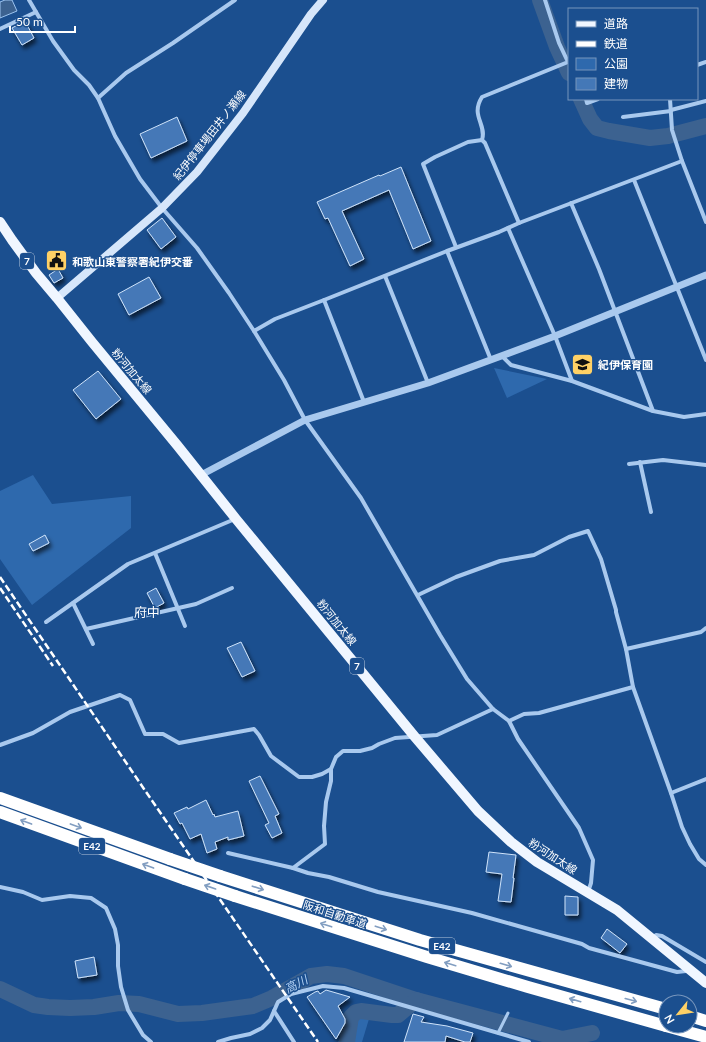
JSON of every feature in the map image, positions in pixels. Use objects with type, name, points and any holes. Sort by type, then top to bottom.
[{"type":"highway","name":"阪和自動車道","points":[[0,798],[220,876],[420,940],[658,1007]]},
{"type":"highway","name":"阪和自動車道","points":[[0,812],[235,896],[426,957],[658,1024]]},
{"type":"highway","name":"阪和自動車道","points":[[695,1034],[706,1037]]},
{"type":"main road","name":"紀伊停車場田井ノ瀬線","points":[[57,298],[162,208],[197,172],[238,119],[311,14],[323,0]]},
{"type":"main road","name":"粉河加太線","points":[[0,222],[36,273],[415,737],[478,811],[511,842],[537,862],[617,910],[706,982]]},
{"type":"street","points":[[29,0],[53,42],[98,98],[115,136],[140,179],[162,208],[197,248],[254,331],[284,380],[305,420],[360,498],[440,635],[468,679],[493,709],[509,721],[518,738],[579,828],[593,860],[591,883],[588,892]]},
{"type":"street","points":[[98,98],[126,73],[173,43],[235,0]]},
{"type":"street","points":[[482,140],[484,135],[477,112],[479,101],[482,97],[568,63],[559,44],[545,0]]},
{"type":"street","points":[[0,29],[36,12]]},
{"type":"street","points":[[586,100],[588,103],[596,100]]},
{"type":"street","points":[[670,100],[672,130],[675,142],[706,222]]},
{"type":"street","points":[[623,117],[671,111],[706,101]]},
{"type":"street","points":[[482,140],[485,143],[519,223]]},
{"type":"street","points":[[456,247],[423,164],[468,142],[482,140]]},
{"type":"street","points":[[254,331],[275,319],[456,247],[471,243],[519,223],[682,161]]},
{"type":"street","points":[[634,180],[706,360]]},
{"type":"street","points":[[572,203],[653,411]]},
{"type":"street","points":[[508,228],[555,336],[572,381]]},
{"type":"street","points":[[446,251],[491,360]]},
{"type":"street","points":[[201,475],[305,420],[428,383],[555,336],[706,275]]},
{"type":"street","points":[[385,276],[428,383]]},
{"type":"street","points":[[324,300],[364,402]]},
{"type":"street","points":[[502,356],[511,365],[572,381],[653,411],[684,417],[706,414]]},
{"type":"street","points":[[630,464],[663,460],[706,465]]},
{"type":"street","points":[[640,462],[650,512]]},
{"type":"street","points":[[46,622],[128,564],[236,519]]},
{"type":"street","points":[[418,595],[456,577],[500,561],[534,555],[569,537],[588,531],[601,559],[616,610],[626,649],[633,687],[682,827],[699,859],[706,865]]},
{"type":"street","points":[[154,553],[185,626]]},
{"type":"street","points":[[86,629],[196,604],[232,588]]},
{"type":"street","points":[[73,603],[93,644]]},
{"type":"street","points":[[626,649],[701,632],[706,628]]},
{"type":"street","points":[[509,721],[524,714],[539,713],[633,687]]},
{"type":"street","points":[[0,745],[33,733],[70,712],[120,695],[130,700],[145,734],[164,734],[179,743],[254,729],[271,756],[299,777],[312,777],[331,769]]},
{"type":"street","points":[[293,868],[325,844],[324,826],[326,802],[331,781],[331,769],[336,758],[343,751],[360,751],[372,748],[395,738],[437,735],[493,709]]},
{"type":"street","points":[[671,793],[706,779]]},
{"type":"street","points":[[228,853],[329,877],[378,892],[472,913],[533,933],[582,944],[589,948],[677,972],[686,971],[689,969]]},
{"type":"street","points":[[0,884],[0,887],[23,892],[42,900],[70,896],[91,898],[106,908],[115,929],[118,945],[118,966],[128,1010],[143,1035],[151,1042]]},
{"type":"street","points":[[651,938],[656,935],[662,936],[706,962]]},
{"type":"street","points":[[218,1042],[250,1034],[262,1028],[270,1020],[278,1002],[291,994],[323,986],[344,988],[499,1031],[529,1042]]},
{"type":"street","points":[[274,1011],[294,1042]]},
{"type":"lane","points":[[499,1031],[505,1022],[508,1013]]},
{"type":"green space","points":[[494,368],[547,379],[507,398]]},
{"type":"green space","points":[[33,475],[52,504],[131,496],[131,528],[32,605],[0,559],[0,491]]},
{"type":"green space","points":[[356,1007],[372,1009],[362,1042],[338,1042]]},
{"type":"shaded area","points":[[12,0],[17,11],[0,18],[0,2]]},
{"type":"building","points":[[25,21],[34,38],[22,45],[12,28]]},
{"type":"building","points":[[177,117],[187,141],[151,158],[140,134]]},
{"type":"building","points":[[401,167],[431,241],[413,249],[389,190],[342,211],[364,259],[350,266],[328,218],[325,219],[317,202]]},
{"type":"building","points":[[162,218],[176,237],[161,249],[147,230]]},
{"type":"building","points":[[58,269],[63,278],[54,283],[49,275]]},
{"type":"building","points":[[149,277],[161,298],[129,315],[118,294]]},
{"type":"building","points":[[98,371],[121,399],[96,419],[73,390]]},
{"type":"building","points":[[45,535],[49,543],[33,551],[29,544]]},
{"type":"building","points":[[156,588],[164,603],[155,608],[147,593]]},
{"type":"building","points":[[241,642],[255,671],[242,677],[227,648]]},
{"type":"building","points":[[260,776],[279,814],[275,816],[282,833],[272,838],[265,825],[269,823],[249,781]]},
{"type":"building","points":[[206,800],[215,817],[238,811],[244,836],[228,840],[228,837],[215,842],[217,849],[207,853],[201,834],[190,839],[182,823],[180,824],[174,813],[187,807],[188,809]]},
{"type":"building","points":[[489,852],[516,855],[511,902],[498,901],[502,874],[486,872]]},
{"type":"building","points":[[565,896],[578,897],[578,915],[565,915]]},
{"type":"building","points":[[607,929],[627,944],[620,953],[601,938]]},
{"type":"building","points":[[94,957],[97,975],[78,978],[75,961]]},
{"type":"building","points":[[326,990],[350,997],[338,1006],[345,1019],[345,1023],[336,1039],[307,997],[315,992],[318,991],[320,994]]},
{"type":"building","points":[[413,1014],[424,1017],[421,1022],[447,1026],[473,1033],[470,1042],[465,1042],[446,1036],[445,1042],[404,1042]]},
{"type":"waterway","points":[[540,0],[557,47],[568,71]]},
{"type":"waterway","points":[[581,100],[590,119],[597,128],[609,131],[650,138],[668,136],[706,126]]},
{"type":"waterway","name":"高川","points":[[0,989],[34,1005],[48,1007],[94,1007],[119,1003],[139,1004],[178,1014],[202,1013],[253,1006],[272,998],[311,976],[327,974],[344,976],[416,1000],[562,1039],[592,1033]]},
{"type":"waterway","points":[[347,1042],[351,1017],[356,1012],[361,1011],[398,1015],[416,1000]]},
{"type":"railway","points":[[0,577],[318,1042]]},
{"type":"railway","points":[[0,588],[53,666]]},
{"type":"place","name":"和歌山東警察署紀伊交番","points":[[57,261]]},
{"type":"place","name":"紀伊保育園","points":[[582,364]]},
{"type":"district","name":"府中","points":[[147,612]]}]
